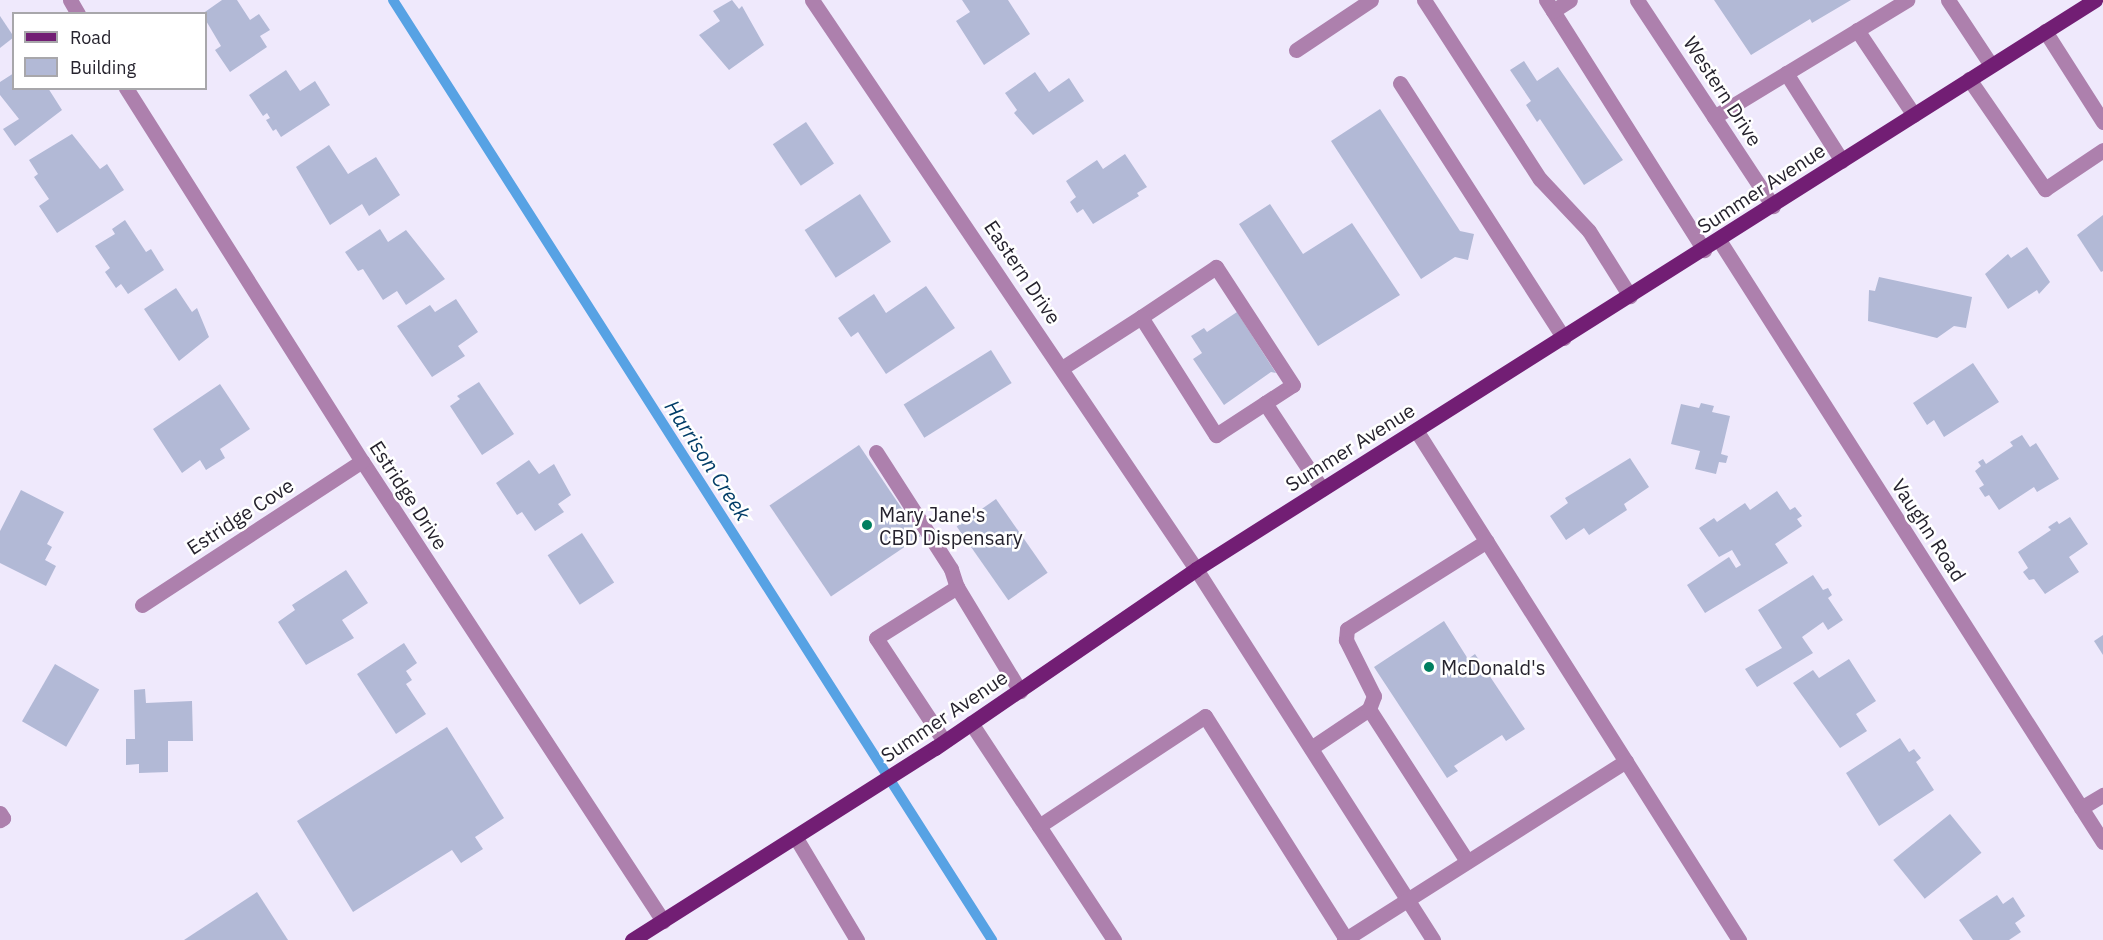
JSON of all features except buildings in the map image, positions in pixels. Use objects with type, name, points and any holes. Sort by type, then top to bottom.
[{"type":"main road","name":"Summer Avenue","points":[[632,940],[796,838],[939,745],[1196,568],[1704,250],[2096,0]]},
{"type":"street","name":"Eastern Drive","points":[[812,0],[1196,568],[1433,940]]},
{"type":"street","points":[[1296,50],[1371,0]]},
{"type":"street","points":[[1424,0],[1540,179],[1588,231],[1630,296]]},
{"type":"street","points":[[1570,0],[1550,6],[1704,250]]},
{"type":"street","name":"Western Drive","points":[[1637,0],[1773,206]]},
{"type":"street","points":[[1714,117],[1907,0]]},
{"type":"street","points":[[1948,0],[1991,65]]},
{"type":"street","points":[[1857,30],[1914,115]]},
{"type":"street","points":[[2045,31],[2103,122]]},
{"type":"street","points":[[1786,73],[1842,161]]},
{"type":"street","points":[[1969,80],[2045,189],[2103,150]]},
{"type":"street","points":[[1400,83],[1564,338]]},
{"type":"street","name":"Estridge Drive","points":[[127,90],[362,462],[663,921]]},
{"type":"street","name":"Vaughn Road","points":[[1719,240],[2103,842]]},
{"type":"street","points":[[1062,368],[1216,267],[1293,385],[1216,435],[1141,317]]},
{"type":"street","points":[[1265,403],[1322,489]]},
{"type":"street","points":[[1416,430],[1739,940]]},
{"type":"street","points":[[876,452],[951,568],[957,587],[1020,691]]},
{"type":"street","name":"Estridge Cove","points":[[142,605],[362,462]]},
{"type":"street","points":[[1311,748],[1369,710],[1374,696],[1346,640],[1347,629],[1487,541]]},
{"type":"street","points":[[939,745],[876,638],[957,587]]},
{"type":"street","points":[[1369,710],[1467,861]]},
{"type":"street","points":[[1039,826],[1204,716],[1345,939],[1626,761]]},
{"type":"street","points":[[971,723],[1114,940]]},
{"type":"street","points":[[2082,808],[2103,795]]},
{"type":"street","points":[[0,813],[3,818],[0,820]]},
{"type":"street","points":[[796,838],[857,940]]},
{"type":"waterway","name":"Harrison Creek","points":[[393,0],[992,940]]},
{"type":"place","name":"Mary Jane's CBD Dispensary","points":[[867,525]]},
{"type":"place","name":"McDonald's","points":[[1429,667]]}]
